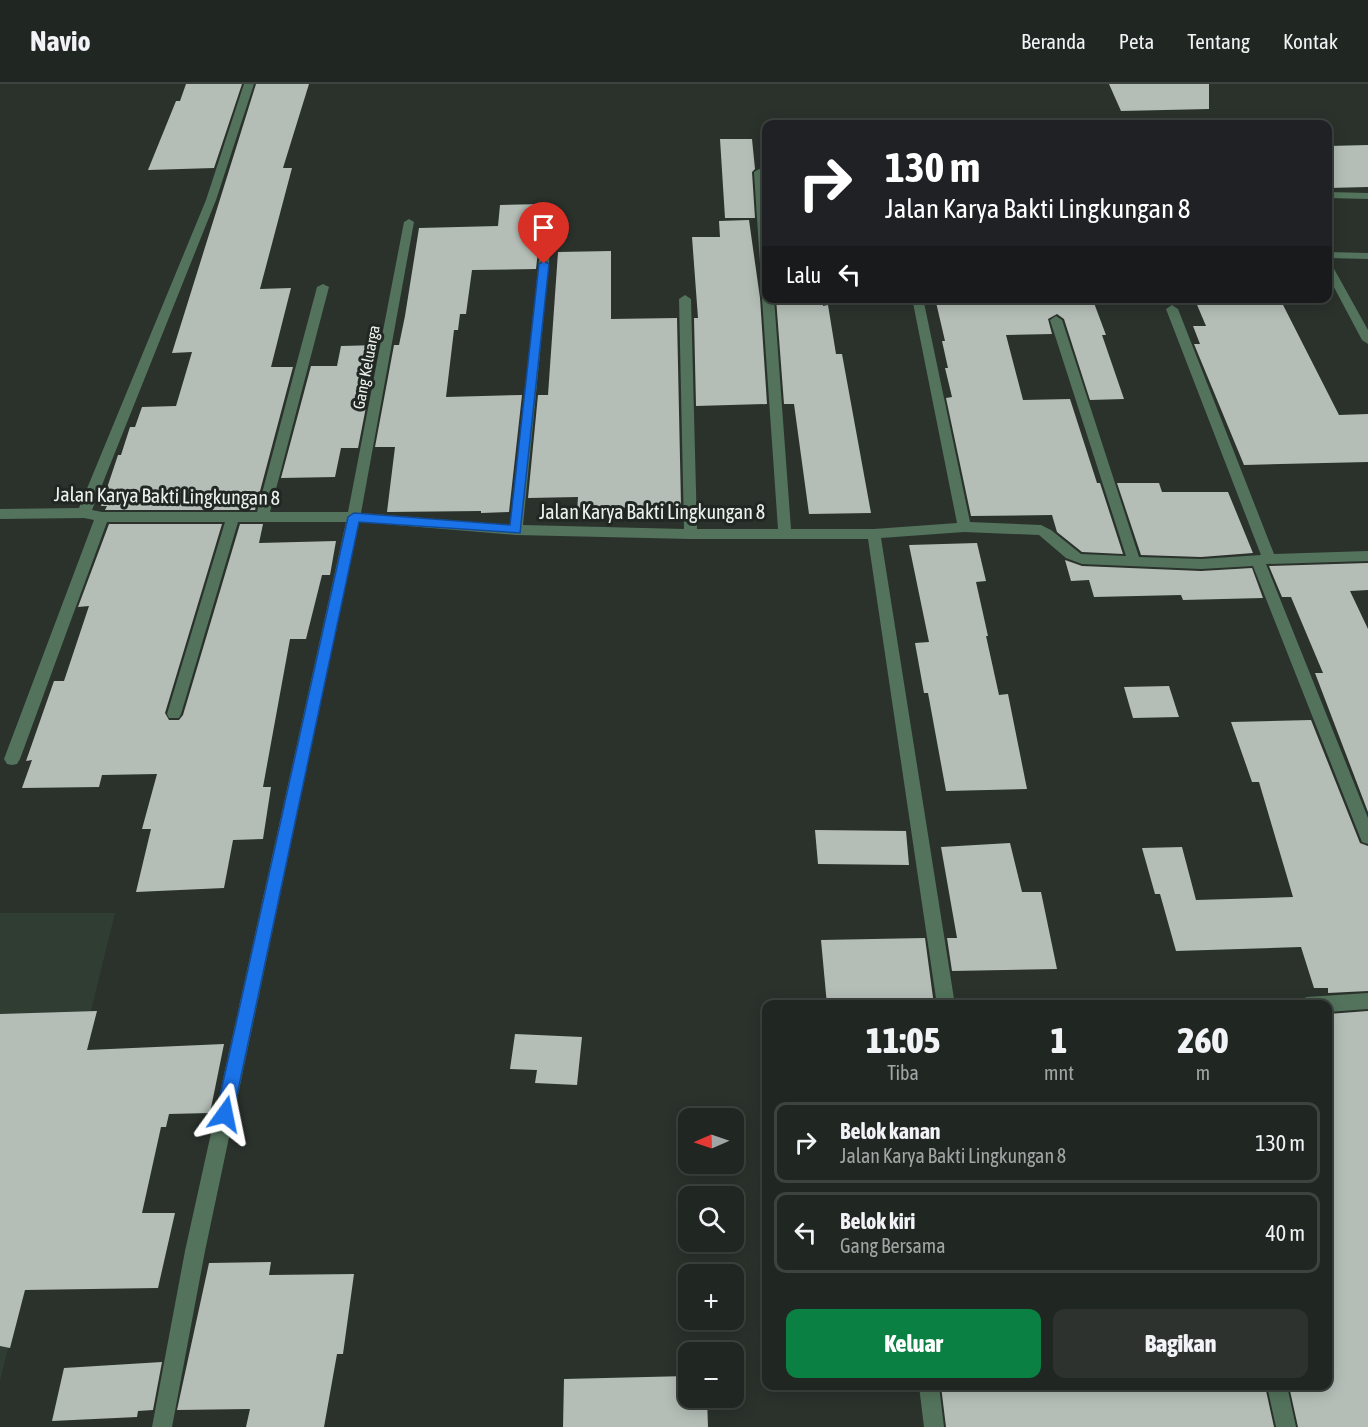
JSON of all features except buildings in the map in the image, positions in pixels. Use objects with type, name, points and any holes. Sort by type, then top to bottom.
[{"type":"street","points":[[84,513],[211,200],[249,84]]},
{"type":"street","points":[[759,172],[762,218]]},
{"type":"street","points":[[1332,195],[1368,196]]},
{"type":"street","name":"Gang Keluarga","points":[[162,1427],[195,1251],[354,517],[409,222]]},
{"type":"street","points":[[516,530],[546,242]]},
{"type":"street","points":[[1332,255],[1368,256]]},
{"type":"street","points":[[1332,274],[1368,340]]},
{"type":"street","points":[[262,517],[323,287]]},
{"type":"street","points":[[685,299],[690,534]]},
{"type":"street","points":[[768,303],[785,532]]},
{"type":"street","points":[[918,303],[964,527]]},
{"type":"street","points":[[1172,309],[1263,560],[1368,837]]},
{"type":"street","points":[[1056,320],[1134,561]]},
{"type":"street","name":"Jalan Karya Bakti Lingkungan 8","points":[[0,514],[84,513],[102,517],[354,517],[516,530],[690,534],[785,532],[874,534],[964,527],[1041,530],[1050,534],[1072,557],[1082,560],[1263,560],[1368,556]]},
{"type":"street","points":[[12,759],[102,517]]},
{"type":"street","points":[[174,714],[233,518]]},
{"type":"street","points":[[874,534],[945,1000]]},
{"type":"street","points":[[1332,1003],[1368,1000]]},
{"type":"street","points":[[929,1390],[934,1427]]},
{"type":"street","points":[[1278,1390],[1287,1427]]},
{"type":"shaded area","points":[[0,913],[115,913],[0,1381]]},
{"type":"route","points":[[225,1114],[354,517],[516,530],[544,264]]}]
